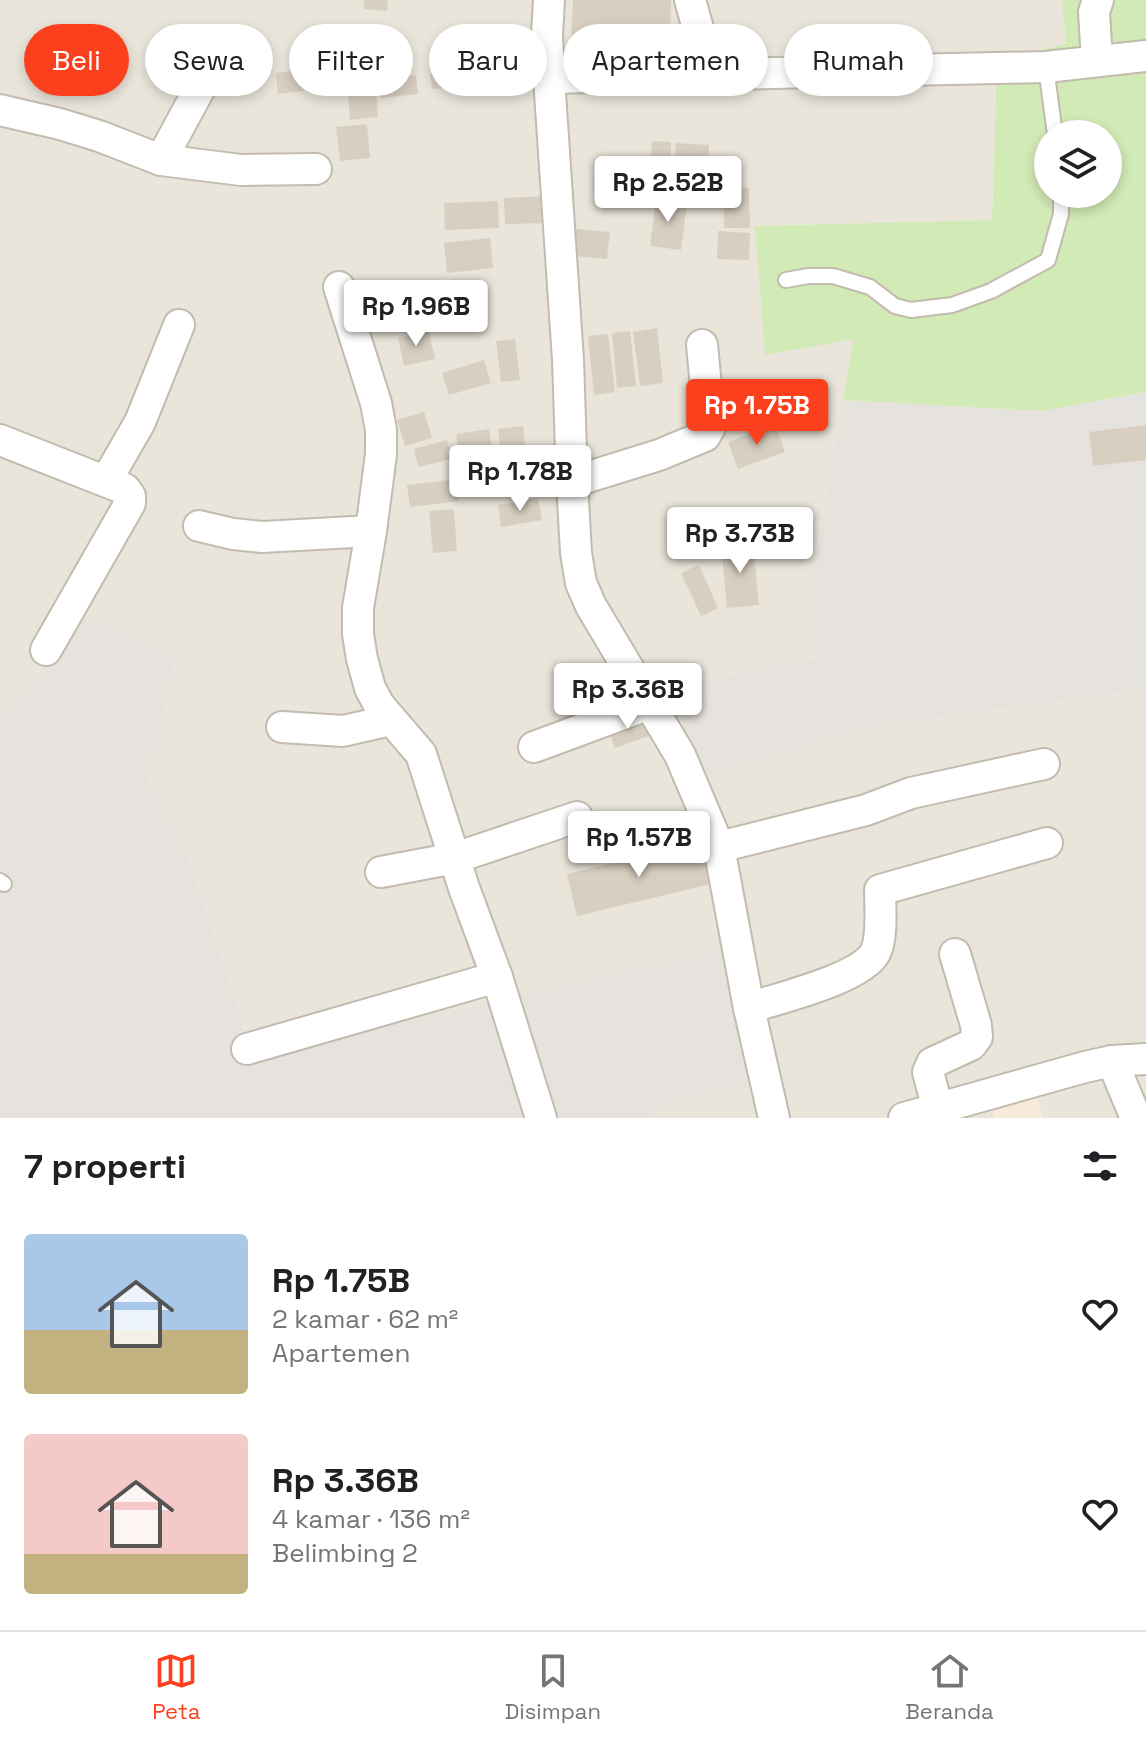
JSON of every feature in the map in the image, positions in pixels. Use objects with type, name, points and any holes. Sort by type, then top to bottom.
[{"type":"street","points":[[549,0],[549,78],[568,360],[576,553],[581,583],[591,606],[680,755],[719,847],[749,1008],[774,1118]]},
{"type":"street","points":[[690,0],[697,24]]},
{"type":"street","points":[[1097,61],[1094,12],[1098,0]]},
{"type":"street","points":[[768,73],[1046,67],[1146,56]]},
{"type":"street","points":[[549,78],[563,78]]},
{"type":"street","points":[[161,160],[196,96]]},
{"type":"street","points":[[0,110],[99,136],[161,160],[241,170],[316,169]]},
{"type":"street","points":[[339,287],[376,403],[381,430],[381,454],[360,593],[358,634],[362,659],[370,688],[379,705],[421,754],[541,1118]]},
{"type":"street","points":[[106,481],[140,422],[179,325]]},
{"type":"street","points":[[572,482],[659,455],[705,436],[710,427],[702,345]]},
{"type":"street","points":[[0,440],[125,489],[130,496],[130,503],[46,650]]},
{"type":"street","points":[[199,526],[262,537],[371,531]]},
{"type":"street","points":[[534,747],[650,704]]},
{"type":"street","points":[[282,727],[343,731],[391,720]]},
{"type":"street","points":[[719,847],[866,810],[911,793],[1044,764]]},
{"type":"street","points":[[381,872],[455,858],[577,817]]},
{"type":"street","points":[[749,1008],[843,977],[864,965],[876,952],[880,935],[880,890],[1047,843]]},
{"type":"street","points":[[938,1109],[928,1072],[932,1063],[971,1045],[977,1037],[955,954]]},
{"type":"street","points":[[247,1049],[497,977]]},
{"type":"street","points":[[904,1118],[1112,1061],[1146,1059]]},
{"type":"street","points":[[1112,1061],[1136,1118]]},
{"type":"lane","points":[[1046,67],[1053,120]]},
{"type":"lane","points":[[786,280],[833,276],[870,287],[895,306],[911,310],[952,305],[991,291],[1048,260],[1061,208]]},
{"type":"shaded area","points":[[0,0],[1062,0],[1066,44],[997,60],[992,220],[756,226],[854,338],[817,553],[817,657],[648,693],[708,771],[889,724],[1146,689],[1146,1118],[1043,1118],[1033,1088],[991,1100],[995,1118],[655,1118],[653,1108],[254,1057],[190,861],[146,781],[176,656],[67,609],[35,682],[0,712]]},
{"type":"shaded area","points":[[1146,392],[1146,689],[889,724],[708,772],[647,693],[817,657],[817,553],[843,400],[1043,411]]},
{"type":"shaded area","points":[[67,609],[176,656],[147,781],[190,861],[254,1057],[720,950],[750,1084],[653,1108],[655,1118],[0,1118],[0,712],[35,682]]},
{"type":"shaded area","points":[[1033,1088],[1043,1118],[995,1118],[991,1100]]},
{"type":"green space","points":[[1062,0],[1146,0],[1146,392],[1043,411],[843,400],[853,339],[765,355],[755,226],[992,220],[997,60],[1066,44]]},
{"type":"building","points":[[364,0],[388,0],[387,11],[364,9]]},
{"type":"building","points":[[573,0],[671,0],[670,24],[572,24]]},
{"type":"building","points":[[289,71],[289,93],[278,94],[276,73]]},
{"type":"building","points":[[413,75],[416,75],[418,94],[413,95]]},
{"type":"building","points":[[348,96],[376,96],[378,117],[350,120]]},
{"type":"building","points":[[367,124],[370,158],[340,161],[336,127]]},
{"type":"building","points":[[652,141],[671,142],[670,173],[650,172]]},
{"type":"building","points":[[676,143],[709,145],[708,176],[674,174]]},
{"type":"building","points":[[724,188],[749,188],[750,228],[724,228]]},
{"type":"building","points":[[552,196],[553,223],[505,224],[504,198]]},
{"type":"building","points":[[656,199],[687,203],[681,250],[650,246]]},
{"type":"building","points":[[498,201],[499,228],[445,230],[444,203]]},
{"type":"building","points":[[576,229],[610,232],[607,259],[573,256]]},
{"type":"building","points":[[718,231],[750,233],[749,260],[717,259]]},
{"type":"building","points":[[490,238],[493,268],[447,273],[444,243]]},
{"type":"building","points":[[657,328],[663,383],[640,386],[633,332]]},
{"type":"building","points":[[429,331],[435,359],[404,366],[398,338]]},
{"type":"building","points":[[630,331],[636,386],[617,388],[612,333]]},
{"type":"building","points":[[608,334],[615,392],[594,395],[588,336]]},
{"type":"building","points":[[515,339],[520,380],[501,382],[496,341]]},
{"type":"building","points":[[484,360],[491,383],[449,395],[442,373]]},
{"type":"building","points":[[424,412],[432,438],[405,446],[397,420]]},
{"type":"building","points":[[775,424],[785,452],[738,469],[728,442]]},
{"type":"building","points":[[1146,425],[1146,460],[1093,466],[1089,432]]},
{"type":"building","points":[[523,426],[530,490],[505,493],[498,429]]},
{"type":"building","points":[[489,429],[495,465],[462,470],[456,434]]},
{"type":"building","points":[[447,440],[452,459],[418,467],[414,449]]},
{"type":"building","points":[[456,479],[459,501],[410,507],[407,485]]},
{"type":"building","points":[[538,498],[542,520],[501,527],[498,505]]},
{"type":"building","points":[[454,509],[457,551],[433,553],[429,511]]},
{"type":"building","points":[[753,542],[759,605],[727,608],[721,545]]},
{"type":"building","points":[[699,565],[718,608],[701,616],[681,573]]},
{"type":"building","points":[[642,714],[649,736],[615,748],[607,726]]},
{"type":"building","points":[[701,842],[711,884],[577,916],[567,874]]}]
